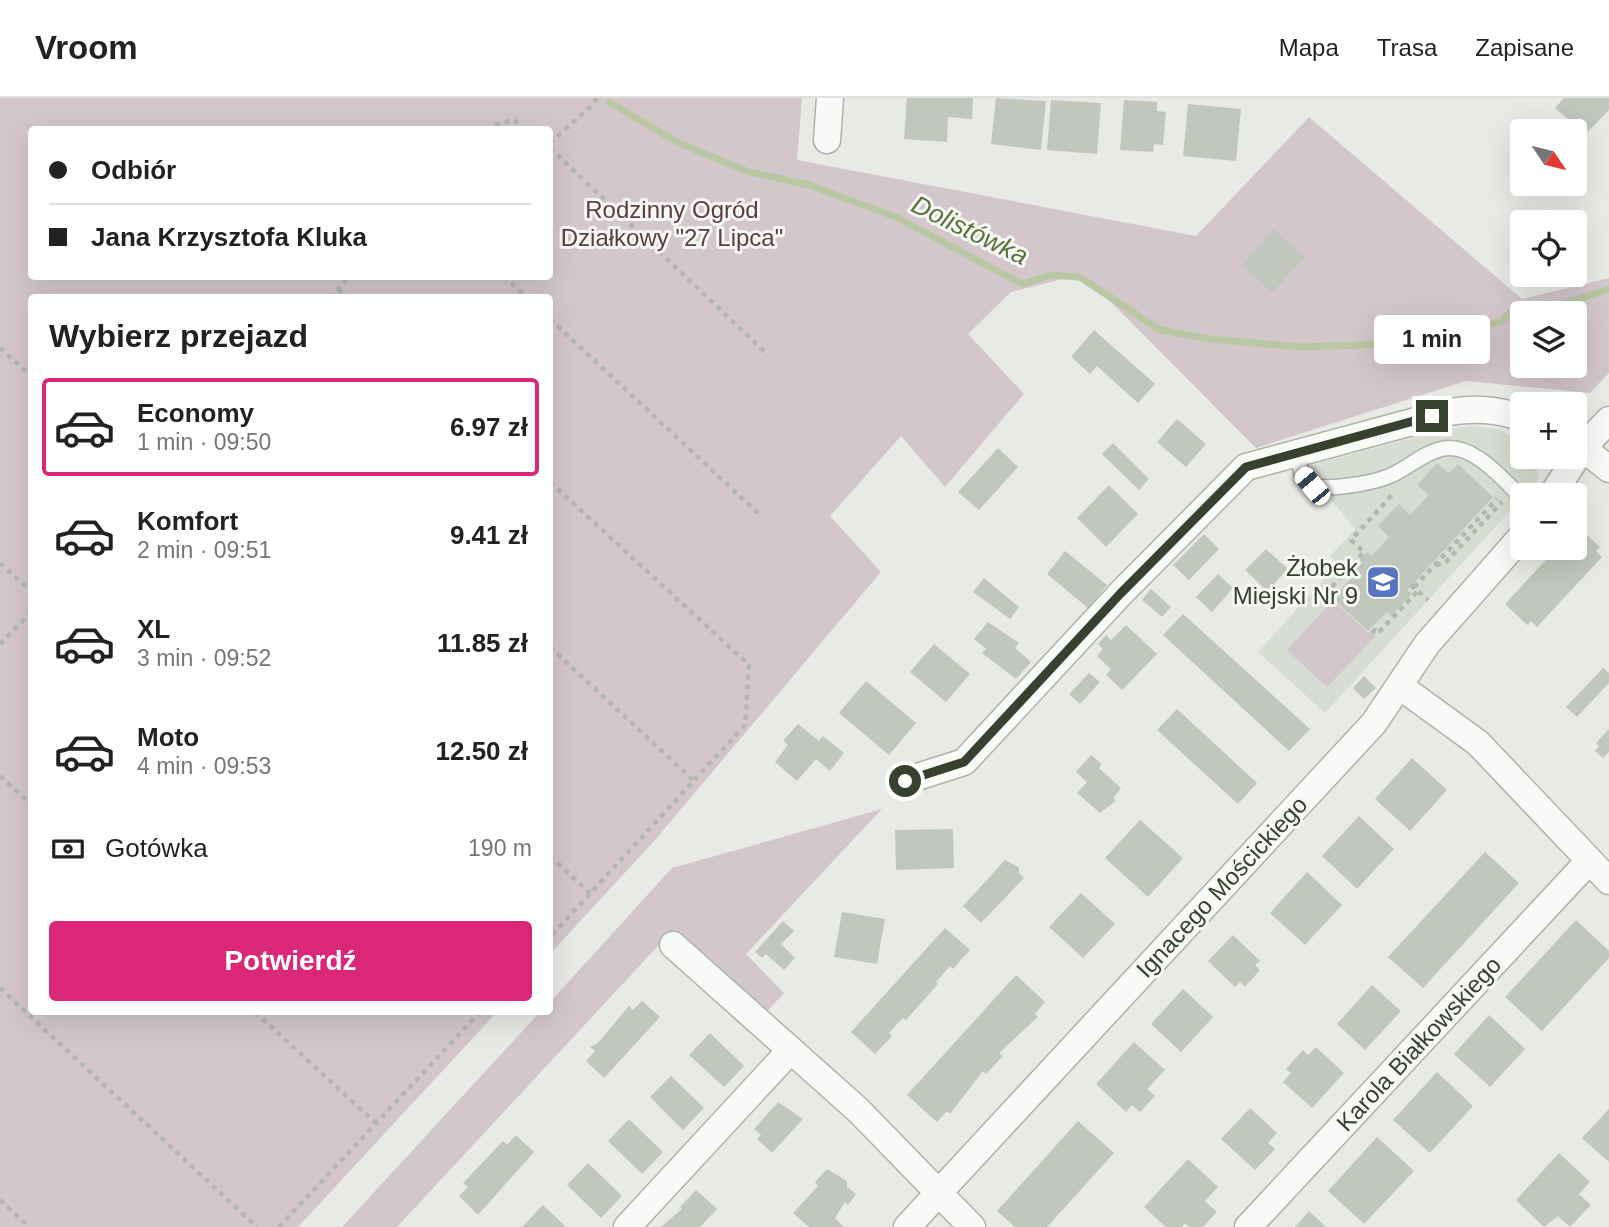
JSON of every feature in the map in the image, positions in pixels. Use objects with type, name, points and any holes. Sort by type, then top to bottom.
[{"type":"street","points":[[827,141],[830,98]]},
{"type":"street","points":[[905,781],[964,762],[1121,593],[1246,467],[1416,419],[1475,408],[1510,413]]},
{"type":"street","points":[[1587,438],[1609,420]]},
{"type":"street","points":[[1587,451],[1609,469]]},
{"type":"street","name":"Ignacego Mościckiego","points":[[907,1227],[1374,723],[1439,629],[1510,549]]},
{"type":"street","points":[[1401,687],[1478,743],[1609,881]]},
{"type":"street","name":"Karola Białkowskiego","points":[[1248,1227],[1589,861]]},
{"type":"street","points":[[673,945],[789,1052],[858,1110],[972,1227]]},
{"type":"street","points":[[627,1227],[789,1052]]},
{"type":"lane","points":[[1296,453],[1301,474],[1312,486],[1328,489],[1394,474],[1416,458],[1437,449],[1458,449],[1478,458],[1510,486]]},
{"type":"path","points":[[553,142],[597,98]]},
{"type":"path","points":[[491,126],[514,120],[521,126]]},
{"type":"path","points":[[553,148],[768,355]]},
{"type":"path","points":[[333,294],[346,280]]},
{"type":"path","points":[[508,280],[523,294]]},
{"type":"path","points":[[338,288],[344,294]]},
{"type":"path","points":[[553,322],[760,515]]},
{"type":"path","points":[[0,348],[28,373]]},
{"type":"path","points":[[553,485],[749,665],[745,725],[553,934]]},
{"type":"path","points":[[1332,601],[1325,594],[1364,552],[1351,540],[1395,492]]},
{"type":"path","points":[[1502,494],[1510,501]]},
{"type":"path","points":[[1372,633],[1375,630],[1378,633],[1435,565],[1445,563],[1499,501]]},
{"type":"path","points":[[0,563],[28,588]]},
{"type":"path","points":[[1414,588],[1428,600]]},
{"type":"path","points":[[0,644],[28,615]]},
{"type":"path","points":[[553,650],[694,780]]},
{"type":"path","points":[[0,776],[28,801]]},
{"type":"path","points":[[553,859],[590,893]]},
{"type":"path","points":[[0,988],[28,1014]]},
{"type":"path","points":[[29,1015],[257,1227]]},
{"type":"path","points":[[258,1015],[377,1124]]},
{"type":"path","points":[[279,1227],[477,1015]]},
{"type":"path","points":[[0,1200],[29,1227]]},
{"type":"shaded area","name":"Żłobek Miejski Nr 9","points":[[1475,426],[1501,430],[1510,437],[1510,469],[1537,469],[1539,479],[1535,483],[1510,483],[1510,511],[1325,713],[1258,652],[1337,565],[1330,556],[1355,529],[1330,498],[1326,479],[1312,474],[1308,466],[1446,429]]},
{"type":"green space","name":"Rodzinny Ogród Działkowy \"27 Lipca\"","points":[[0,98],[802,98],[797,160],[1196,236],[1309,117],[1522,299],[1572,287],[1587,287],[1587,283],[1609,278],[1609,373],[1590,393],[1466,381],[1256,448],[1083,274],[1011,292],[968,334],[1024,394],[945,487],[901,436],[830,516],[881,572],[655,840],[553,951],[553,294],[28,294],[28,1015],[494,1015],[298,1227],[0,1227]]},
{"type":"green space","points":[[1333,600],[1368,633],[1376,636],[1327,687],[1287,650]]},
{"type":"green space","points":[[882,809],[746,954],[784,993],[748,1032],[658,946],[397,1227],[342,1227],[537,1015],[553,1015],[553,999],[672,868]]},
{"type":"building","points":[[907,98],[973,98],[972,119],[948,117],[947,142],[904,139]]},
{"type":"building","points":[[996,98],[1046,101],[1041,150],[991,144]]},
{"type":"building","points":[[1564,98],[1609,98],[1609,110],[1587,133],[1587,119],[1568,119],[1555,108]]},
{"type":"building","points":[[1051,100],[1101,103],[1097,154],[1047,150]]},
{"type":"building","points":[[1124,100],[1157,102],[1157,111],[1166,112],[1163,145],[1154,144],[1153,152],[1120,150]]},
{"type":"building","points":[[1188,104],[1241,109],[1236,161],[1183,156]]},
{"type":"building","points":[[1274,229],[1305,257],[1272,293],[1241,265]]},
{"type":"building","points":[[1094,330],[1155,384],[1138,403],[1097,366],[1090,374],[1071,357]]},
{"type":"building","points":[[1177,419],[1206,444],[1186,467],[1157,442]]},
{"type":"building","points":[[1113,443],[1149,479],[1139,490],[1102,454]]},
{"type":"building","points":[[998,448],[1018,467],[979,510],[958,492]]},
{"type":"building","points":[[1437,463],[1449,473],[1458,464],[1493,497],[1407,590],[1412,594],[1391,616],[1387,612],[1368,631],[1333,598],[1351,578],[1346,575],[1367,552],[1372,556],[1389,537],[1378,526],[1399,504],[1410,515],[1429,495],[1417,485]]},
{"type":"building","points":[[1109,485],[1138,514],[1106,547],[1077,518]]},
{"type":"building","points":[[1204,534],[1219,549],[1189,580],[1173,565]]},
{"type":"building","points":[[1587,535],[1600,547],[1596,551],[1602,557],[1537,627],[1531,621],[1527,625],[1505,604],[1546,560],[1587,560]]},
{"type":"building","points":[[1266,549],[1288,569],[1267,591],[1245,570]]},
{"type":"building","points":[[1065,551],[1107,585],[1088,608],[1047,574]]},
{"type":"building","points":[[1218,574],[1233,588],[1212,612],[1196,597]]},
{"type":"building","points":[[984,578],[1019,607],[1010,619],[973,592]]},
{"type":"building","points":[[1151,589],[1171,607],[1162,617],[1142,600]]},
{"type":"building","points":[[1183,614],[1310,729],[1289,751],[1163,635]]},
{"type":"building","points":[[988,622],[1019,643],[1015,648],[1031,662],[1016,679],[982,653],[986,649],[974,639]]},
{"type":"building","points":[[1126,625],[1157,654],[1122,690],[1106,675],[1111,669],[1097,656],[1103,649],[1098,644],[1106,635],[1111,640]]},
{"type":"building","points":[[934,644],[970,674],[946,702],[910,672]]},
{"type":"building","points":[[1603,668],[1609,673],[1609,683],[1577,717],[1566,707]]},
{"type":"building","points":[[1089,673],[1100,682],[1080,704],[1069,694]]},
{"type":"building","points":[[1364,676],[1376,688],[1364,699],[1353,688]]},
{"type":"building","points":[[866,681],[916,723],[889,755],[839,713]]},
{"type":"building","points":[[1177,709],[1257,783],[1238,804],[1157,730]]},
{"type":"building","points":[[798,724],[819,741],[823,736],[844,753],[830,771],[816,759],[797,781],[775,762],[788,745],[783,741]]},
{"type":"building","points":[[1609,729],[1609,752],[1603,758],[1595,751],[1599,746],[1596,743]]},
{"type":"building","points":[[1091,755],[1102,764],[1099,768],[1121,788],[1113,798],[1116,801],[1100,813],[1077,793],[1087,782],[1076,772]]},
{"type":"building","points":[[1412,758],[1447,790],[1410,831],[1375,799]]},
{"type":"building","points":[[1359,816],[1394,849],[1357,889],[1322,856]]},
{"type":"building","points":[[1140,820],[1183,858],[1148,897],[1105,858]]},
{"type":"building","points":[[953,829],[954,868],[896,870],[895,830]]},
{"type":"building","points":[[1485,852],[1519,883],[1423,988],[1388,957]]},
{"type":"building","points":[[1005,860],[1019,867],[1019,873],[1024,878],[981,923],[963,906]]},
{"type":"building","points":[[1307,872],[1342,905],[1305,945],[1270,913]]},
{"type":"building","points":[[1081,893],[1115,924],[1083,958],[1049,927]]},
{"type":"building","points":[[842,912],[885,919],[877,964],[834,957]]},
{"type":"building","points":[[1576,920],[1609,951],[1609,958],[1542,1031],[1505,997]]},
{"type":"building","points":[[783,921],[794,931],[781,944],[795,958],[784,970],[766,954],[762,958],[755,952]]},
{"type":"building","points":[[945,928],[970,950],[953,969],[950,966],[906,1020],[903,1018],[896,1025],[889,1033],[892,1036],[875,1054],[851,1032]]},
{"type":"building","points":[[1233,935],[1260,961],[1255,965],[1260,970],[1245,987],[1240,982],[1235,987],[1208,961]]},
{"type":"building","points":[[1016,975],[1045,1002],[1035,1014],[1038,1017],[999,1053],[1003,1056],[986,1074],[983,1071],[950,1114],[947,1111],[937,1122],[907,1095]]},
{"type":"building","points":[[1372,985],[1401,1011],[1365,1050],[1337,1024]]},
{"type":"building","points":[[1183,989],[1213,1017],[1181,1052],[1151,1024]]},
{"type":"building","points":[[642,1001],[660,1017],[604,1078],[586,1061],[595,1051],[590,1047],[598,1043],[629,1006],[633,1010]]},
{"type":"building","points":[[1489,1015],[1525,1049],[1490,1087],[1454,1054]]},
{"type":"building","points":[[710,1033],[744,1066],[724,1087],[689,1055]]},
{"type":"building","points":[[1134,1042],[1165,1070],[1147,1089],[1155,1096],[1140,1112],[1132,1105],[1126,1112],[1096,1084]]},
{"type":"building","points":[[1316,1047],[1344,1073],[1312,1108],[1283,1082],[1291,1073],[1286,1069],[1303,1050],[1308,1055]]},
{"type":"building","points":[[1437,1072],[1473,1106],[1430,1153],[1393,1120]]},
{"type":"building","points":[[671,1076],[704,1108],[683,1130],[650,1097]]},
{"type":"building","points":[[778,1102],[803,1119],[772,1153],[757,1139],[761,1135],[754,1129]]},
{"type":"building","points":[[1250,1108],[1277,1133],[1268,1143],[1275,1149],[1255,1170],[1221,1139]]},
{"type":"building","points":[[1609,1109],[1609,1162],[1582,1138]]},
{"type":"building","points":[[629,1119],[663,1152],[642,1174],[608,1141]]},
{"type":"building","points":[[1078,1121],[1114,1153],[1047,1227],[1015,1227],[997,1211]]},
{"type":"building","points":[[516,1135],[534,1152],[478,1215],[459,1196],[468,1187],[463,1183],[503,1141],[507,1145]]},
{"type":"building","points":[[1377,1137],[1414,1171],[1364,1224],[1328,1191]]},
{"type":"building","points":[[1559,1153],[1590,1182],[1579,1194],[1591,1205],[1570,1227],[1558,1216],[1544,1227],[1516,1200]]},
{"type":"building","points":[[1188,1159],[1218,1187],[1205,1201],[1217,1212],[1203,1227],[1189,1227],[1185,1223],[1182,1227],[1166,1227],[1144,1207]]},
{"type":"building","points":[[588,1163],[622,1196],[601,1218],[567,1185]]},
{"type":"building","points":[[827,1169],[847,1181],[847,1187],[856,1194],[848,1205],[845,1202],[835,1218],[844,1227],[809,1227],[793,1213],[818,1186],[815,1182]]},
{"type":"building","points":[[696,1190],[717,1209],[700,1227],[661,1227],[682,1209],[680,1207]]},
{"type":"building","points":[[543,1205],[566,1227],[522,1227]]},
{"type":"building","points":[[1309,1211],[1326,1227],[1295,1227]]},
{"type":"waterway","name":"Dolistówka","points":[[609,102],[679,143],[746,171],[809,185],[896,217],[1022,284],[1051,275],[1080,277],[1160,330],[1210,339],[1300,347],[1423,343],[1502,321],[1510,312]]},
{"type":"waterway","name":"Dolistówka","points":[[1572,301],[1609,289]]},
{"type":"place","name":"Żłobek Miejski Nr 9","points":[[1383,582]]},
{"type":"route","points":[[905,781],[964,762],[1121,593],[1246,467],[1432,416]]}]
